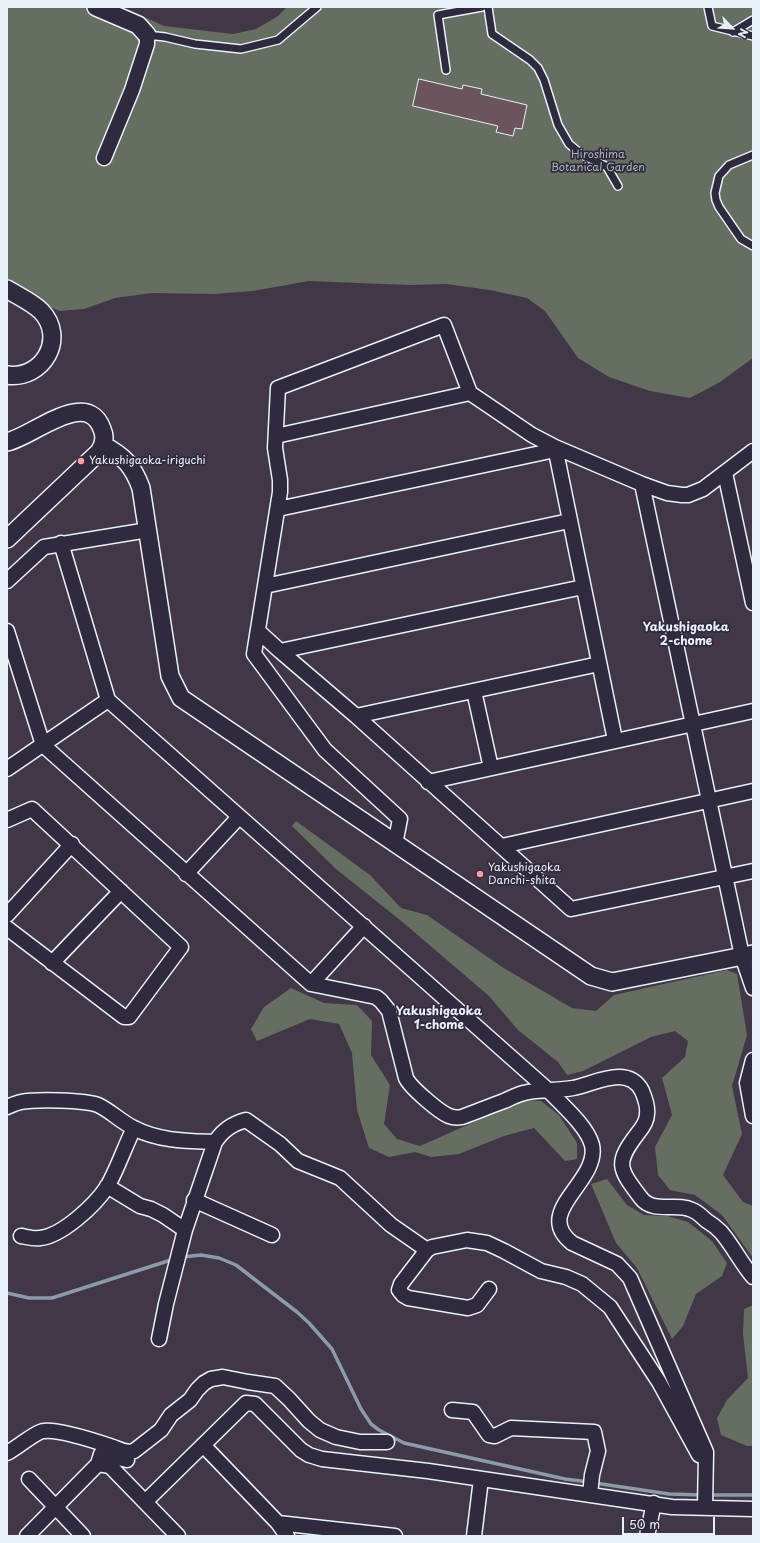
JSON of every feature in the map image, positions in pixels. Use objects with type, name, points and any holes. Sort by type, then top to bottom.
[{"type":"street","points":[[96,7],[138,25],[147,35],[147,44],[132,90],[104,158]]},
{"type":"street","points":[[7,289],[41,311],[48,322],[52,337],[50,352],[43,362],[31,372],[15,376],[7,375]]},
{"type":"street","points":[[395,844],[400,818],[325,750],[254,654],[280,492],[280,480],[275,448],[278,388],[444,325],[470,393],[532,435],[555,448],[642,484],[674,495],[688,495],[702,489],[753,451]]},
{"type":"street","points":[[276,436],[470,393]]},
{"type":"street","points":[[7,442],[25,436],[64,415],[73,412],[88,414],[99,422],[104,436],[103,445],[99,452],[7,539]]},
{"type":"street","points":[[103,445],[121,456],[133,468],[141,488],[170,676],[180,698],[591,976],[612,982],[748,955]]},
{"type":"street","points":[[278,509],[555,448]]},
{"type":"street","points":[[555,448],[615,740]]},
{"type":"street","points":[[725,473],[753,603]]},
{"type":"street","points":[[642,484],[726,877],[748,955],[753,988]]},
{"type":"street","points":[[265,586],[569,522]]},
{"type":"street","points":[[7,580],[44,547],[61,543],[148,530]]},
{"type":"street","points":[[61,543],[108,700],[548,1090],[586,1132],[592,1147],[592,1160],[588,1171],[560,1211],[559,1220],[561,1229],[568,1240],[572,1243],[617,1264],[630,1278],[706,1452],[705,1505]]},
{"type":"street","points":[[280,652],[583,587]]},
{"type":"street","points":[[7,631],[42,745],[311,984],[376,997],[381,1001],[389,1011],[408,1083],[440,1110],[451,1117],[462,1117],[524,1093],[572,1088],[614,1077],[625,1077],[636,1083],[646,1100],[648,1113],[644,1125],[622,1156],[624,1172],[642,1200],[648,1204],[659,1207],[684,1207],[702,1216],[720,1231],[753,1276]]},
{"type":"street","points":[[258,631],[280,652],[356,716],[571,909],[753,871]]},
{"type":"street","points":[[356,716],[599,664]]},
{"type":"street","points":[[474,691],[491,768]]},
{"type":"street","points":[[7,770],[108,700]]},
{"type":"street","points":[[428,782],[753,711]]},
{"type":"street","points":[[502,846],[753,791]]},
{"type":"street","points":[[7,820],[32,808],[180,947],[129,1017],[124,1017],[7,928]]},
{"type":"street","points":[[186,874],[239,817]]},
{"type":"street","points":[[7,916],[72,844]]},
{"type":"street","points":[[52,963],[121,891]]},
{"type":"street","points":[[311,984],[364,926]]},
{"type":"street","points":[[753,1060],[747,1083],[753,1116]]},
{"type":"street","points":[[7,1107],[21,1102],[37,1100],[96,1104],[134,1128],[173,1140],[215,1142]]},
{"type":"street","points":[[159,1339],[177,1258],[194,1200],[215,1142],[221,1133],[230,1125],[246,1120],[280,1144],[298,1161],[340,1178],[391,1225],[427,1250]]},
{"type":"street","points":[[22,1236],[40,1238],[61,1229],[79,1218],[107,1186],[134,1128]]},
{"type":"street","points":[[107,1186],[140,1206],[151,1209],[163,1215],[185,1230]]},
{"type":"street","points":[[194,1200],[272,1235]]},
{"type":"street","points":[[489,1289],[477,1305],[468,1308],[408,1298],[399,1290],[401,1284],[427,1250],[432,1247],[467,1240],[487,1243],[541,1271],[566,1277],[582,1284],[610,1306],[659,1382],[705,1466]]},
{"type":"street","points":[[7,1453],[43,1431],[65,1434],[129,1452],[139,1448],[161,1430],[171,1415],[190,1400],[200,1387],[211,1379],[222,1377],[275,1386],[309,1421],[320,1430],[336,1437],[360,1442],[387,1442]]},
{"type":"street","points":[[145,1502],[246,1403],[255,1404],[301,1450],[309,1455],[334,1461],[428,1471],[590,1492],[672,1507],[705,1505],[753,1509]]},
{"type":"street","points":[[452,1410],[473,1412],[489,1435],[495,1436],[511,1428],[594,1432],[598,1451],[592,1474],[590,1492]]},
{"type":"street","points":[[203,1444],[278,1523],[287,1536]]},
{"type":"street","points":[[27,1536],[98,1464],[101,1454],[127,1460],[136,1457],[139,1448]]},
{"type":"street","points":[[98,1464],[110,1466],[178,1536]]},
{"type":"street","points":[[474,1536],[482,1478]]},
{"type":"street","points":[[29,1479],[83,1536]]},
{"type":"street","points":[[647,1536],[654,1503]]},
{"type":"street","points":[[278,1523],[395,1536]]},
{"type":"lane","points":[[147,35],[165,37],[195,44],[241,49],[278,40],[317,7]]},
{"type":"lane","points":[[446,70],[438,15],[482,7]]},
{"type":"lane","points":[[488,7],[492,34],[530,60],[538,68],[544,80],[558,125],[569,144],[581,154],[607,167],[618,186]]},
{"type":"lane","points":[[708,7],[712,26],[753,36]]},
{"type":"lane","points":[[733,32],[753,20]]},
{"type":"lane","points":[[753,155],[729,164],[719,176],[715,192],[719,207],[741,239],[753,246]]},
{"type":"green space","name":"Hiroshima Botanical Garden","points":[[7,7],[123,7],[164,26],[233,34],[256,29],[278,16],[287,7],[753,7],[753,358],[720,382],[690,398],[650,391],[609,377],[578,358],[545,311],[527,298],[490,290],[446,284],[409,285],[309,281],[253,291],[213,294],[152,293],[115,298],[84,309],[60,311],[34,301],[7,284]]},
{"type":"green space","points":[[296,821],[370,875],[401,908],[427,915],[502,967],[572,1008],[596,1011],[614,995],[727,970],[737,974],[747,1035],[732,1086],[742,1134],[723,1175],[743,1202],[753,1206],[753,1258],[722,1215],[695,1195],[670,1190],[658,1175],[655,1147],[672,1115],[662,1078],[685,1057],[688,1041],[675,1031],[651,1037],[583,1071],[567,1075],[558,1062],[518,1030],[489,996],[400,920],[336,869],[292,826]]},
{"type":"green space","points":[[291,988],[324,1003],[357,1005],[372,1021],[371,1055],[390,1085],[384,1124],[397,1139],[420,1146],[524,1100],[541,1101],[559,1115],[577,1143],[577,1159],[565,1161],[534,1128],[504,1136],[459,1154],[431,1157],[415,1152],[389,1157],[369,1148],[357,1110],[352,1053],[339,1024],[310,1019],[257,1041],[251,1029],[264,1007]]},
{"type":"green space","points":[[607,1179],[627,1205],[644,1215],[667,1216],[688,1222],[712,1241],[727,1263],[722,1276],[696,1294],[683,1326],[672,1339],[637,1268],[616,1243],[591,1184]]},
{"type":"green space","points":[[753,1305],[753,1446],[747,1446],[721,1435],[717,1418],[727,1400],[748,1378],[743,1334],[744,1309]]},
{"type":"building","points":[[419,79],[462,89],[463,85],[482,89],[481,94],[527,105],[522,129],[515,128],[513,136],[496,132],[498,126],[413,106]]},
{"type":"waterway","points":[[182,1257],[201,1255],[219,1258],[236,1265],[297,1312],[332,1349],[361,1409],[371,1424],[379,1430],[404,1443],[565,1479],[589,1482]]},
{"type":"waterway","points":[[7,1293],[29,1298],[52,1298],[174,1259]]},
{"type":"waterway","points":[[595,1483],[669,1494],[702,1495]]},
{"type":"waterway","points":[[708,1495],[753,1495]]},
{"type":"place","name":"Yakushigaoka-iriguchi","points":[[81,461]]},
{"type":"place","name":"Yakushigaoka Danchi-shita","points":[[480,874]]},
{"type":"district","name":"Yakushigaoka 2-chome","points":[[686,635]]},
{"type":"district","name":"Yakushigaoka 1-chome","points":[[439,1019]]}]
